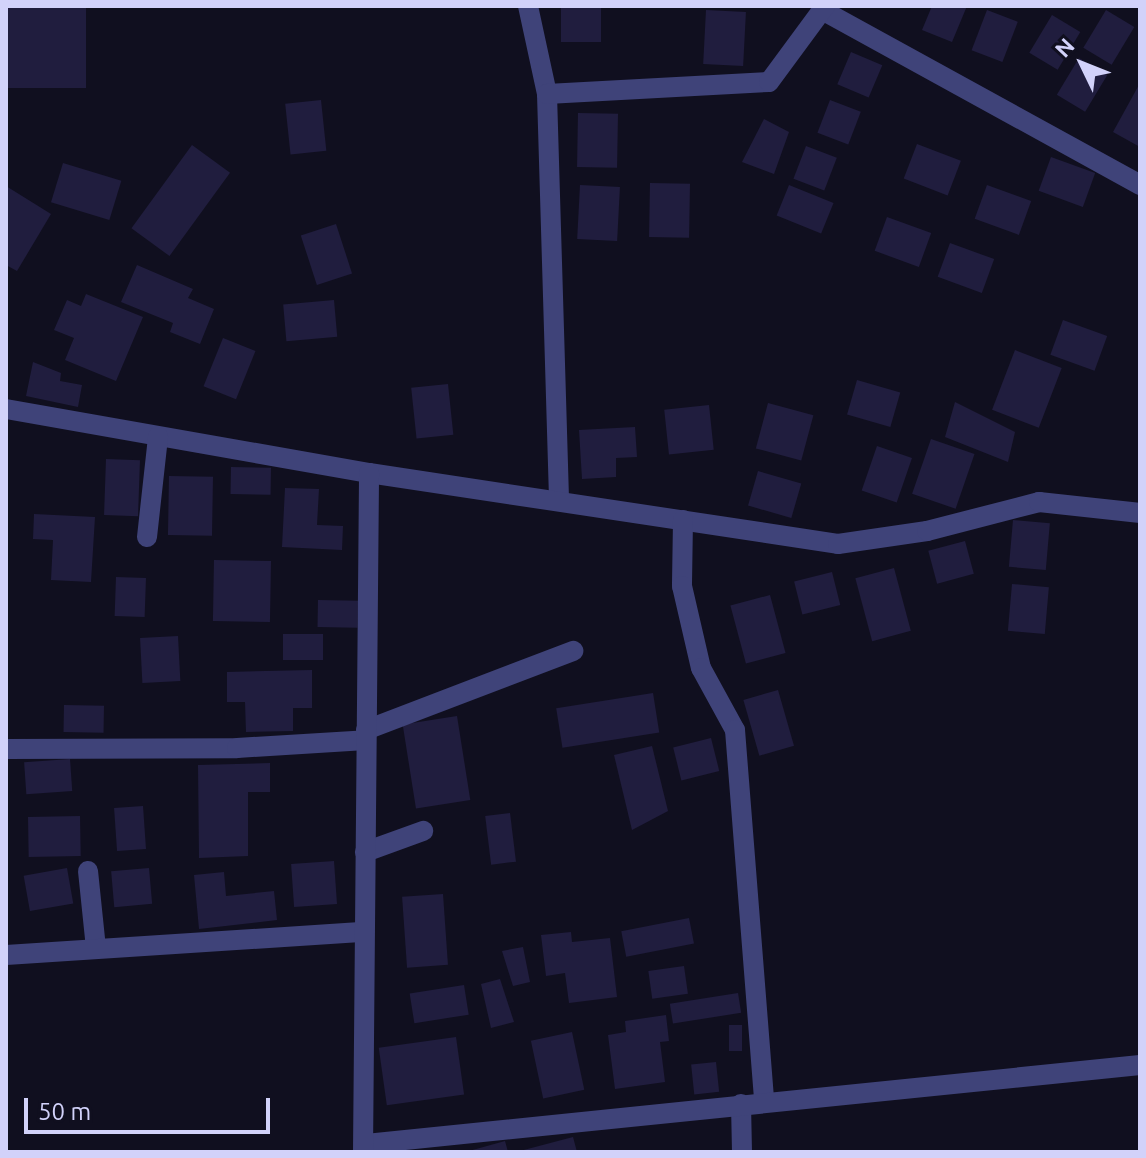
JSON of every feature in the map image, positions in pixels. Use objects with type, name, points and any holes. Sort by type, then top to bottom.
[{"type":"street","points":[[528,6],[547,94],[559,499]]},
{"type":"street","points":[[547,94],[769,82],[824,8],[1140,185]]},
{"type":"street","points":[[6,409],[369,473],[559,499],[838,544],[927,531],[1039,502],[1140,513]]},
{"type":"street","points":[[147,537],[158,437]]},
{"type":"street","points":[[369,473],[364,1148],[764,1101],[1140,1065]]},
{"type":"street","points":[[683,520],[682,586],[701,668],[735,730],[764,1101]]},
{"type":"street","points":[[6,749],[237,748],[366,735],[573,651]]},
{"type":"street","points":[[365,852],[423,831]]},
{"type":"street","points":[[88,871],[96,949]]},
{"type":"street","points":[[6,955],[364,932]]},
{"type":"street","points":[[741,1104],[742,1152]]},
{"type":"building","points":[[6,6],[86,6],[86,88],[6,88]]},
{"type":"building","points":[[561,6],[601,6],[601,42],[561,42]]},
{"type":"building","points":[[932,6],[967,6],[952,42],[922,30]]},
{"type":"building","points":[[706,10],[746,12],[743,66],[703,64]]},
{"type":"building","points":[[987,10],[1018,22],[1002,62],[972,50]]},
{"type":"building","points":[[1106,10],[1134,27],[1112,65],[1083,48]]},
{"type":"building","points":[[1052,15],[1080,32],[1058,70],[1029,53]]},
{"type":"building","points":[[851,52],[882,65],[869,98],[837,84]]},
{"type":"building","points":[[1079,58],[1107,75],[1085,112],[1057,95]]},
{"type":"building","points":[[1140,83],[1140,147],[1113,132]]},
{"type":"building","points":[[321,100],[326,151],[291,154],[285,104]]},
{"type":"building","points":[[830,100],[861,112],[848,145],[817,133]]},
{"type":"building","points":[[578,113],[618,114],[617,168],[577,167]]},
{"type":"building","points":[[764,119],[789,132],[774,174],[742,162]]},
{"type":"building","points":[[917,144],[961,161],[948,195],[904,179]]},
{"type":"building","points":[[192,145],[230,173],[169,256],[131,228]]},
{"type":"building","points":[[806,146],[837,158],[824,191],[793,179]]},
{"type":"building","points":[[1051,157],[1095,173],[1083,207],[1039,191]]},
{"type":"building","points":[[63,163],[121,181],[109,220],[51,202]]},
{"type":"building","points":[[650,183],[690,184],[689,238],[649,237]]},
{"type":"building","points":[[580,185],[620,187],[617,241],[577,239]]},
{"type":"building","points":[[789,185],[834,203],[821,234],[777,216]]},
{"type":"building","points":[[987,185],[1031,201],[1019,235],[975,219]]},
{"type":"building","points":[[6,186],[51,214],[17,271],[6,265]]},
{"type":"building","points":[[887,217],[931,233],[919,267],[875,251]]},
{"type":"building","points":[[336,224],[352,273],[317,285],[301,235]]},
{"type":"building","points":[[950,243],[994,259],[982,293],[938,277]]},
{"type":"building","points":[[137,265],[193,289],[188,298],[214,309],[200,344],[170,332],[173,323],[121,302]]},
{"type":"building","points":[[86,294],[143,317],[116,381],[65,360],[74,338],[54,330],[67,300],[81,306]]},
{"type":"building","points":[[334,300],[337,337],[286,341],[283,304]]},
{"type":"building","points":[[1063,320],[1107,336],[1095,371],[1050,355]]},
{"type":"building","points":[[223,338],[255,351],[236,399],[204,386]]},
{"type":"building","points":[[1015,350],[1062,368],[1039,428],[992,410]]},
{"type":"building","points":[[33,362],[61,373],[60,381],[82,385],[78,407],[26,396]]},
{"type":"building","points":[[857,380],[900,392],[890,427],[847,415]]},
{"type":"building","points":[[448,384],[453,435],[417,439],[411,388]]},
{"type":"building","points":[[955,402],[1015,432],[1008,462],[945,437]]},
{"type":"building","points":[[768,403],[813,415],[801,461],[756,448]]},
{"type":"building","points":[[709,405],[714,450],[669,454],[664,410]]},
{"type":"building","points":[[635,427],[637,457],[616,458],[616,477],[582,479],[579,430]]},
{"type":"building","points":[[931,439],[974,454],[956,509],[912,494]]},
{"type":"building","points":[[877,446],[912,458],[897,502],[862,490]]},
{"type":"building","points":[[106,459],[140,460],[138,516],[104,515]]},
{"type":"building","points":[[231,467],[271,468],[271,495],[231,494]]},
{"type":"building","points":[[758,471],[801,483],[791,518],[748,506]]},
{"type":"building","points":[[169,476],[213,477],[212,536],[168,535]]},
{"type":"building","points":[[285,488],[319,489],[317,525],[343,526],[342,550],[282,547]]},
{"type":"building","points":[[34,514],[95,517],[91,582],[51,580],[53,540],[33,539]]},
{"type":"building","points":[[1013,520],[1050,523],[1046,570],[1009,567]]},
{"type":"building","points":[[965,541],[974,574],[937,584],[928,551]]},
{"type":"building","points":[[214,560],[271,561],[270,622],[213,621]]},
{"type":"building","points":[[894,568],[911,631],[872,641],[855,578]]},
{"type":"building","points":[[832,572],[840,605],[802,614],[794,581]]},
{"type":"building","points":[[116,577],[146,578],[145,617],[115,616]]},
{"type":"building","points":[[1012,584],[1049,587],[1045,634],[1008,631]]},
{"type":"building","points":[[770,595],[786,653],[746,664],[730,606]]},
{"type":"building","points":[[318,600],[358,601],[358,628],[318,627]]},
{"type":"building","points":[[283,634],[323,634],[323,660],[283,660]]},
{"type":"building","points":[[178,636],[180,681],[142,683],[140,638]]},
{"type":"building","points":[[312,670],[312,708],[293,708],[293,731],[246,732],[245,702],[227,702],[227,672]]},
{"type":"building","points":[[778,690],[794,746],[759,756],[743,700]]},
{"type":"building","points":[[653,693],[659,733],[562,748],[556,708]]},
{"type":"building","points":[[64,705],[104,706],[104,733],[64,732]]},
{"type":"building","points":[[457,716],[470,800],[416,809],[403,725]]},
{"type":"building","points":[[711,738],[719,771],[681,780],[673,747]]},
{"type":"building","points":[[652,746],[668,811],[632,830],[614,755]]},
{"type":"building","points":[[70,759],[72,791],[26,794],[24,762]]},
{"type":"building","points":[[270,763],[270,792],[248,792],[248,856],[199,858],[198,765]]},
{"type":"building","points":[[143,806],[146,849],[117,851],[114,808]]},
{"type":"building","points":[[510,813],[516,862],[491,865],[485,816]]},
{"type":"building","points":[[80,816],[81,856],[29,857],[28,817]]},
{"type":"building","points":[[334,861],[337,904],[294,907],[291,864]]},
{"type":"building","points":[[67,868],[73,903],[30,911],[24,876]]},
{"type":"building","points":[[149,868],[152,904],[114,907],[111,871]]},
{"type":"building","points":[[224,872],[226,896],[274,891],[277,920],[199,929],[194,875]]},
{"type":"building","points":[[443,894],[448,965],[407,968],[402,897]]},
{"type":"building","points":[[689,918],[694,944],[626,957],[621,931]]},
{"type":"building","points":[[571,932],[572,942],[610,938],[617,997],[569,1003],[565,973],[546,976],[541,935]]},
{"type":"building","points":[[523,947],[530,982],[513,986],[502,951]]},
{"type":"building","points":[[684,966],[688,994],[652,999],[648,971]]},
{"type":"building","points":[[500,979],[514,1022],[491,1028],[481,984]]},
{"type":"building","points":[[464,985],[469,1015],[414,1023],[410,994]]},
{"type":"building","points":[[738,993],[741,1013],[673,1024],[670,1004]]},
{"type":"building","points":[[666,1015],[669,1041],[660,1042],[665,1082],[615,1089],[608,1035],[626,1032],[625,1021]]},
{"type":"building","points":[[729,1025],[742,1025],[742,1051],[729,1051]]},
{"type":"building","points":[[572,1032],[584,1090],[543,1098],[531,1041]]},
{"type":"building","points":[[456,1037],[464,1094],[387,1105],[379,1048]]},
{"type":"building","points":[[716,1062],[719,1092],[694,1094],[691,1065]]},
{"type":"building","points":[[573,1137],[577,1152],[520,1151]]},
{"type":"building","points":[[505,1141],[508,1152],[469,1152],[469,1151]]}]
